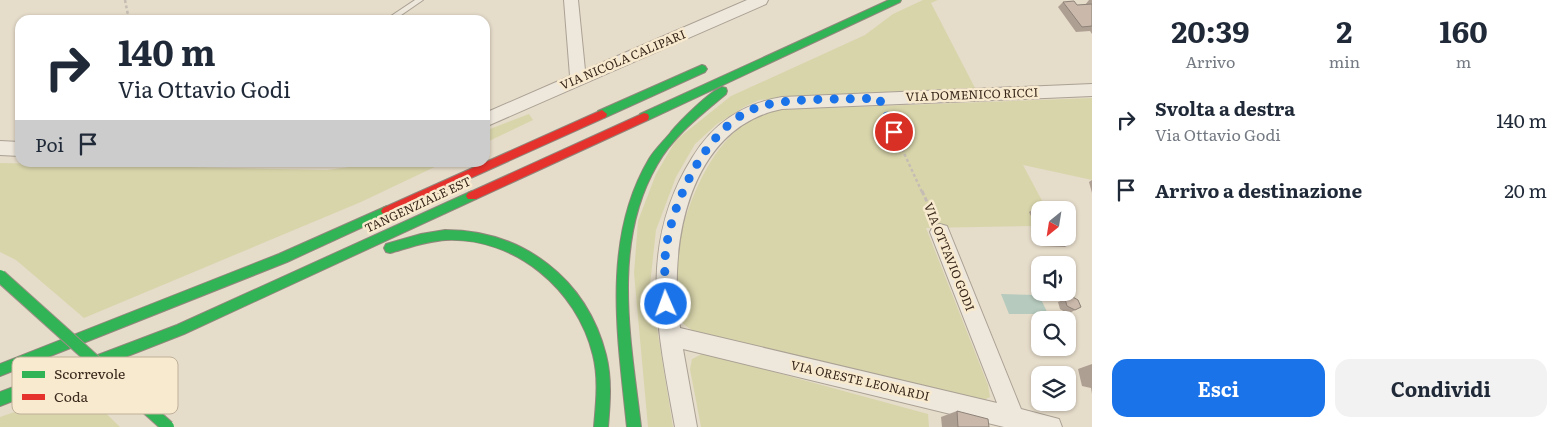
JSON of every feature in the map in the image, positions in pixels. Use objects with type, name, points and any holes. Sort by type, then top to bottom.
[{"type":"main road","name":"TANGENZIALE EST","points":[[110,357],[180,330],[897,0]]},
{"type":"main road","points":[[634,427],[624,314],[622,255],[626,226],[644,176],[678,129],[718,93],[835,36],[846,23]]},
{"type":"main road","name":"TANGENZIALE EST","points":[[490,165],[709,66]]},
{"type":"main road","name":"TANGENZIALE EST","points":[[33,357],[283,258],[485,167]]},
{"type":"main road","points":[[382,252],[423,238],[453,235],[485,238],[519,249],[546,267],[572,292],[587,315],[598,340],[605,394],[601,427]]},
{"type":"main road","points":[[180,330],[201,328],[346,267]]},
{"type":"main road","points":[[0,276],[90,357]]},
{"type":"main road","name":"TANGENZIALE EST","points":[[0,370],[12,365]]},
{"type":"main road","name":"TANGENZIALE EST","points":[[0,399],[12,394]]},
{"type":"main road","points":[[154,414],[168,427]]},
{"type":"street","points":[[571,0],[578,79]]},
{"type":"street","name":"VIA NICOLA CALIPARI","points":[[490,118],[761,0]]},
{"type":"street","name":"VIA DOMENICO RICCI","points":[[686,427],[670,336],[665,259],[670,226],[684,189],[700,159],[716,137],[737,119],[760,106],[782,103],[1092,90]]},
{"type":"street","points":[[0,148],[15,149]]},
{"type":"street","name":"VIA OTTAVIO GODI","points":[[940,232],[1014,418]]},
{"type":"street","name":"VIA ORESTE LEONARDI","points":[[670,336],[1051,427]]},
{"type":"lane","points":[[397,15],[420,0]]},
{"type":"path","points":[[125,0],[129,15]]},
{"type":"path","name":"VIA OTTAVIO GODI","points":[[879,98],[940,232]]},
{"type":"shaded area","points":[[923,0],[938,0],[931,3],[975,88],[796,96],[759,100],[717,124],[695,144],[676,177],[656,230],[650,285],[673,427],[648,427],[634,273],[638,221],[656,174],[676,140],[731,96],[865,35],[893,14]]},
{"type":"shaded area","points":[[1092,98],[1092,180],[1023,165],[1042,201],[1031,201],[1031,226],[926,228],[988,385],[990,397],[982,401],[707,337],[688,328],[682,322],[676,309],[679,248],[681,234],[693,197],[712,160],[724,143],[738,129],[755,117],[773,110]]},
{"type":"shaded area","points":[[529,114],[533,120],[490,141],[490,129]]},
{"type":"shaded area","points":[[0,163],[15,163],[15,167],[187,167],[327,170],[349,167],[435,167],[361,202],[84,318],[16,260],[0,252]]},
{"type":"shaded area","points":[[1001,294],[1031,295],[1031,301],[1042,301],[1047,311],[1031,311],[1031,314],[1009,314]]},
{"type":"shaded area","points":[[704,353],[928,414],[929,427],[701,427],[690,369],[692,359]]},
{"type":"shaded area","points":[[12,413],[107,414],[120,427],[0,427],[0,417]]},
{"type":"building","points":[[1074,1],[1077,5],[1092,4],[1092,26],[1082,27],[1063,2]]},
{"type":"building","points":[[1076,299],[1081,307],[1075,310],[1067,306],[1066,301],[1076,301]]},
{"type":"building","points":[[957,411],[988,419],[989,427],[958,427]]},
{"type":"traffic: fast","points":[[644,117],[897,0]]},
{"type":"traffic: fast","points":[[602,114],[702,69]]},
{"type":"traffic: fast","points":[[634,427],[623,309],[623,270],[627,232],[637,195],[653,161],[679,129],[722,91]]},
{"type":"traffic: fast","points":[[110,357],[180,330],[472,196]]},
{"type":"traffic: fast","points":[[33,357],[283,258],[387,211]]},
{"type":"traffic: fast","points":[[390,248],[421,239],[445,235],[490,240],[522,253],[550,271],[572,295],[589,324],[600,356],[604,390],[601,427]]},
{"type":"traffic: fast","points":[[0,276],[90,357]]},
{"type":"traffic: fast","points":[[0,370],[12,365]]},
{"type":"traffic: fast","points":[[0,399],[12,394]]},
{"type":"traffic: fast","points":[[154,414],[168,427]]},
{"type":"traffic: jam","points":[[490,165],[602,114]]},
{"type":"traffic: jam","points":[[472,196],[644,117]]},
{"type":"traffic: jam","points":[[387,211],[485,167]]},
{"type":"route","points":[[666,304],[665,259],[670,226],[684,189],[700,159],[716,137],[737,119],[760,106],[782,103],[879,98],[894,132]]}]
